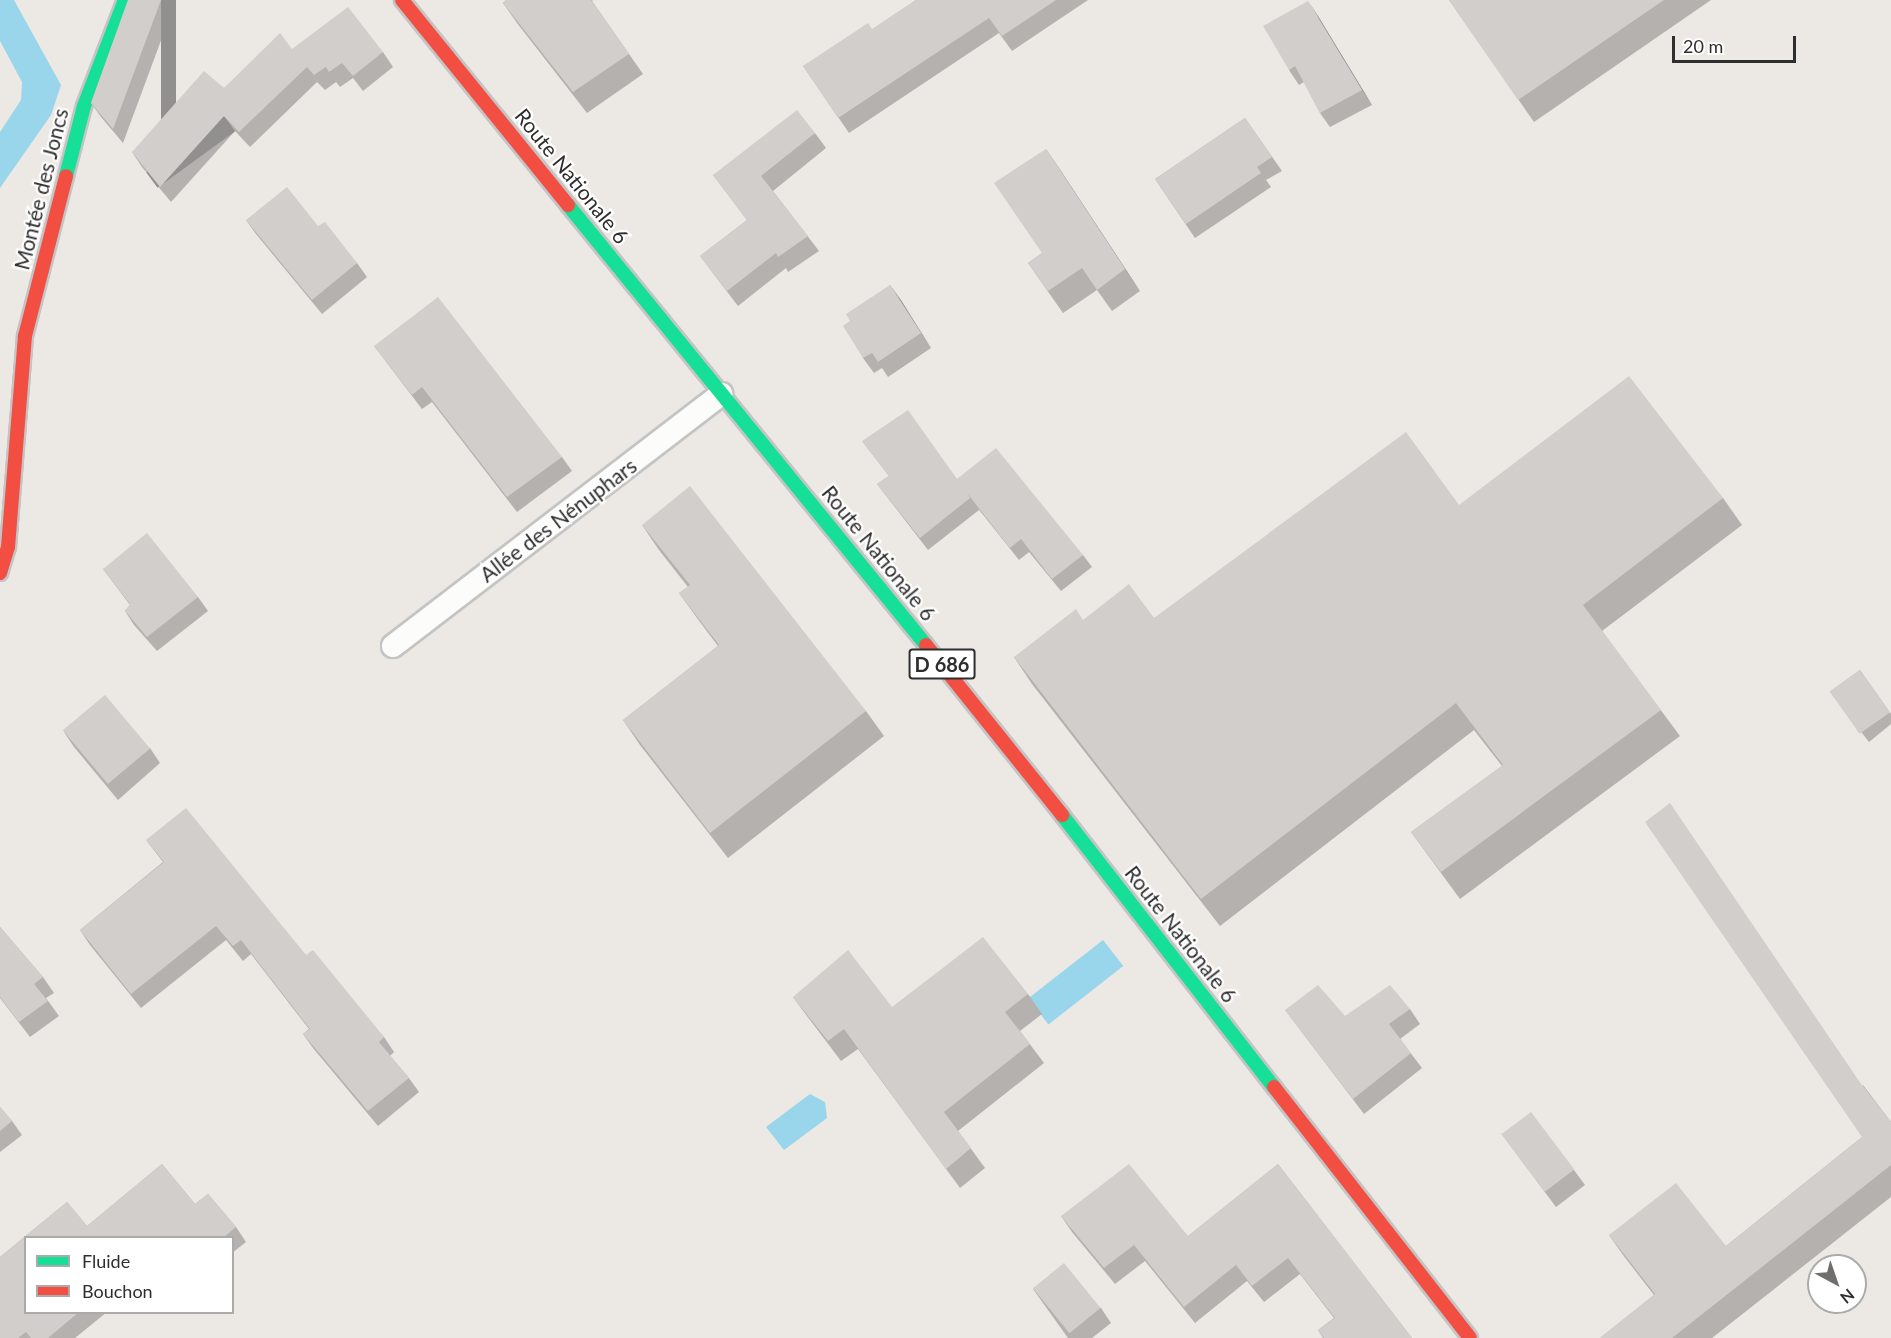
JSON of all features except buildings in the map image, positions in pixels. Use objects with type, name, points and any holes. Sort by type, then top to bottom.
[{"type":"main road","name":"Montée des Joncs","points":[[0,573],[8,547],[25,336],[84,106],[124,0]]},
{"type":"main road","name":"Route Nationale 6","points":[[402,0],[1004,740],[1470,1338]]},
{"type":"lane","name":"Allée des Nénuphars","points":[[393,645],[722,394]]},
{"type":"water","points":[[0,0],[14,0],[61,85],[51,115],[0,188],[0,132],[21,100],[22,82],[0,41]]},
{"type":"water","points":[[1103,940],[1123,966],[1048,1024],[1028,998]]},
{"type":"water","points":[[810,1094],[825,1102],[827,1118],[784,1150],[766,1127]]},
{"type":"traffic: fast","points":[[66,176],[84,106],[125,0]]},
{"type":"traffic: fast","points":[[568,205],[926,645]]},
{"type":"traffic: fast","points":[[1062,815],[1274,1087]]},
{"type":"traffic: jam","points":[[402,0],[568,205]]},
{"type":"traffic: jam","points":[[0,573],[8,547],[25,336],[66,176]]},
{"type":"traffic: jam","points":[[926,645],[1062,815]]},
{"type":"traffic: jam","points":[[1274,1087],[1470,1338]]}]
